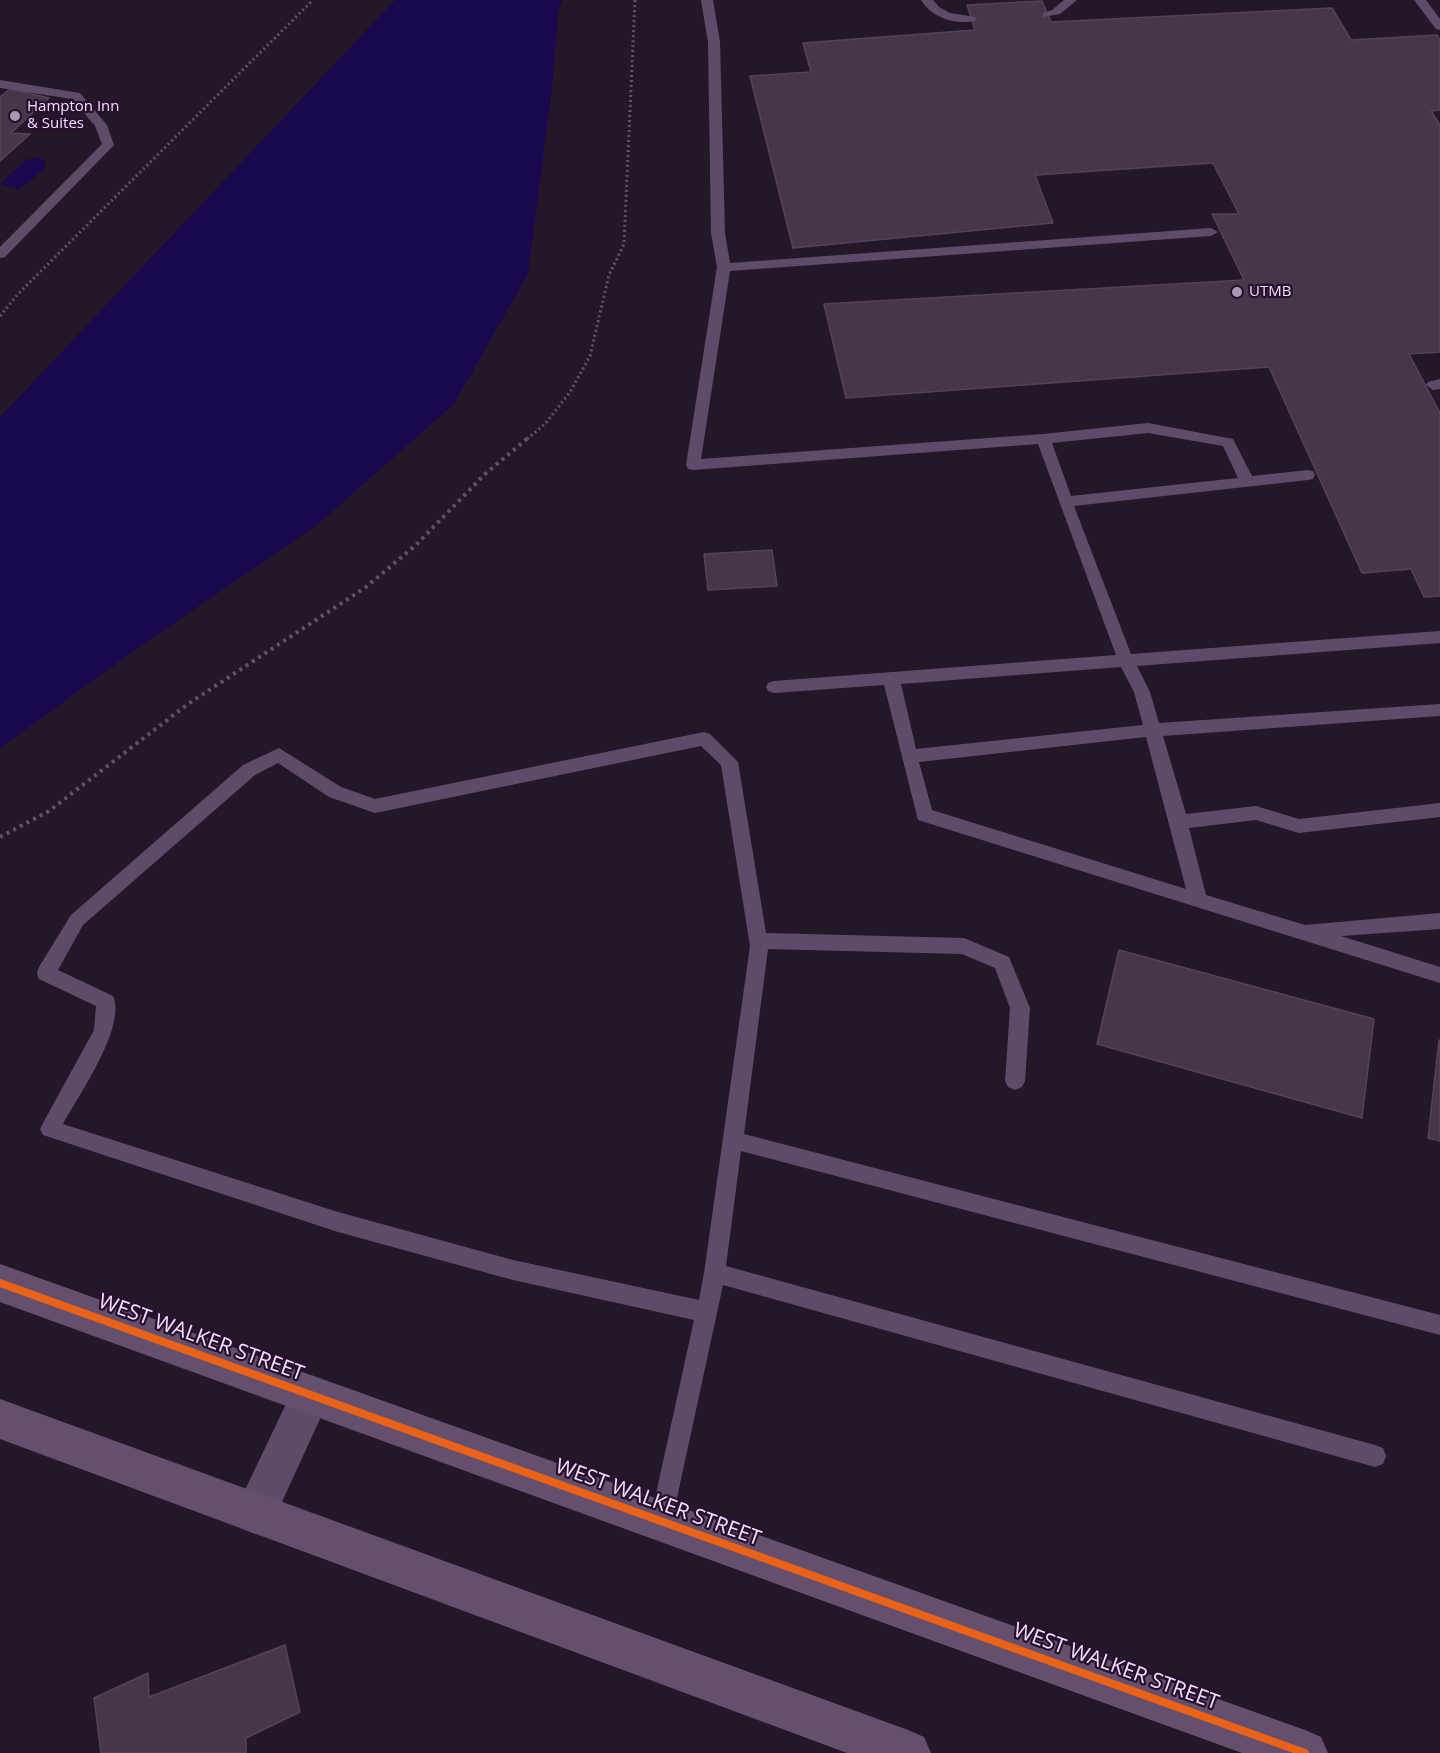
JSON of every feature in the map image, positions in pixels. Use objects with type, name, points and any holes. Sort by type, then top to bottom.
[{"type":"street","name":"WEST WALKER STREET","points":[[0,1283],[1305,1753]]},
{"type":"street","points":[[255,1513],[311,1395]]},
{"type":"street","points":[[0,1419],[908,1753]]},
{"type":"lane","points":[[707,0],[714,42],[718,233],[724,267],[693,465],[1043,439],[1148,428],[1228,442],[1247,482]]},
{"type":"lane","points":[[927,0],[944,15],[971,19]]},
{"type":"lane","points":[[1047,15],[1056,12],[1071,0]]},
{"type":"lane","points":[[1420,0],[1440,27]]},
{"type":"lane","points":[[0,84],[76,96],[101,125],[108,145],[0,254]]},
{"type":"lane","points":[[724,267],[1211,232]]},
{"type":"lane","points":[[1043,439],[1126,661],[1142,692],[1179,822],[1198,900]]},
{"type":"lane","points":[[1065,502],[1308,475]]},
{"type":"lane","points":[[774,687],[1440,637]]},
{"type":"lane","points":[[891,678],[924,815],[1440,975]]},
{"type":"lane","points":[[909,756],[1152,730],[1440,710]]},
{"type":"lane","points":[[661,1521],[715,1273],[758,941],[729,762],[704,740],[375,806],[335,792],[279,755],[249,770],[77,920],[46,973],[106,1002],[103,1031],[50,1129],[338,1222],[513,1270],[706,1312]]},
{"type":"lane","points":[[1179,822],[1256,813],[1299,825],[1440,810]]},
{"type":"lane","points":[[1301,931],[1440,921]]},
{"type":"lane","points":[[758,941],[964,946],[1002,963],[1020,1008],[1015,1081]]},
{"type":"lane","points":[[733,1140],[1440,1325]]},
{"type":"lane","points":[[715,1273],[1375,1456]]},
{"type":"path","points":[[0,316],[18,294],[313,0]]},
{"type":"path","points":[[0,837],[49,811],[188,704],[366,587],[416,545],[485,474],[545,424],[570,392],[590,356],[602,316],[609,275],[624,244],[635,0]]},
{"type":"shaded area","points":[[395,0],[562,0],[558,12],[552,88],[528,274],[454,404],[316,526],[142,645],[0,748],[0,417]]},
{"type":"shaded area","points":[[39,157],[45,162],[45,168],[19,190],[0,184],[26,160]]},
{"type":"building","name":"UTMB","points":[[1042,1],[1051,22],[1332,8],[1351,40],[1437,35],[1440,40],[1440,110],[1431,111],[1440,125],[1440,352],[1409,354],[1440,413],[1440,596],[1424,597],[1411,569],[1362,573],[1269,367],[846,398],[824,304],[1244,280],[1212,214],[1239,214],[1213,163],[1035,175],[1053,223],[793,248],[750,76],[811,72],[803,43],[975,30],[967,5]]},
{"type":"building","name":"Hampton Inn & Suites","points":[[10,89],[49,98],[11,133],[30,134],[0,161],[0,97]]},
{"type":"building","points":[[772,550],[777,586],[708,590],[704,554]]},
{"type":"building","points":[[1119,950],[1374,1019],[1362,1118],[1097,1044]]},
{"type":"building","points":[[1440,1041],[1440,1141],[1428,1138]]},
{"type":"building","points":[[285,1645],[300,1712],[246,1738],[246,1753],[101,1753],[94,1698],[148,1673],[149,1697]]},
{"type":"cycle path","points":[[0,1283],[1305,1753]]},
{"type":"place","name":"Hampton Inn & Suites","points":[[15,116]]},
{"type":"place","name":"UTMB","points":[[1237,292]]}]
